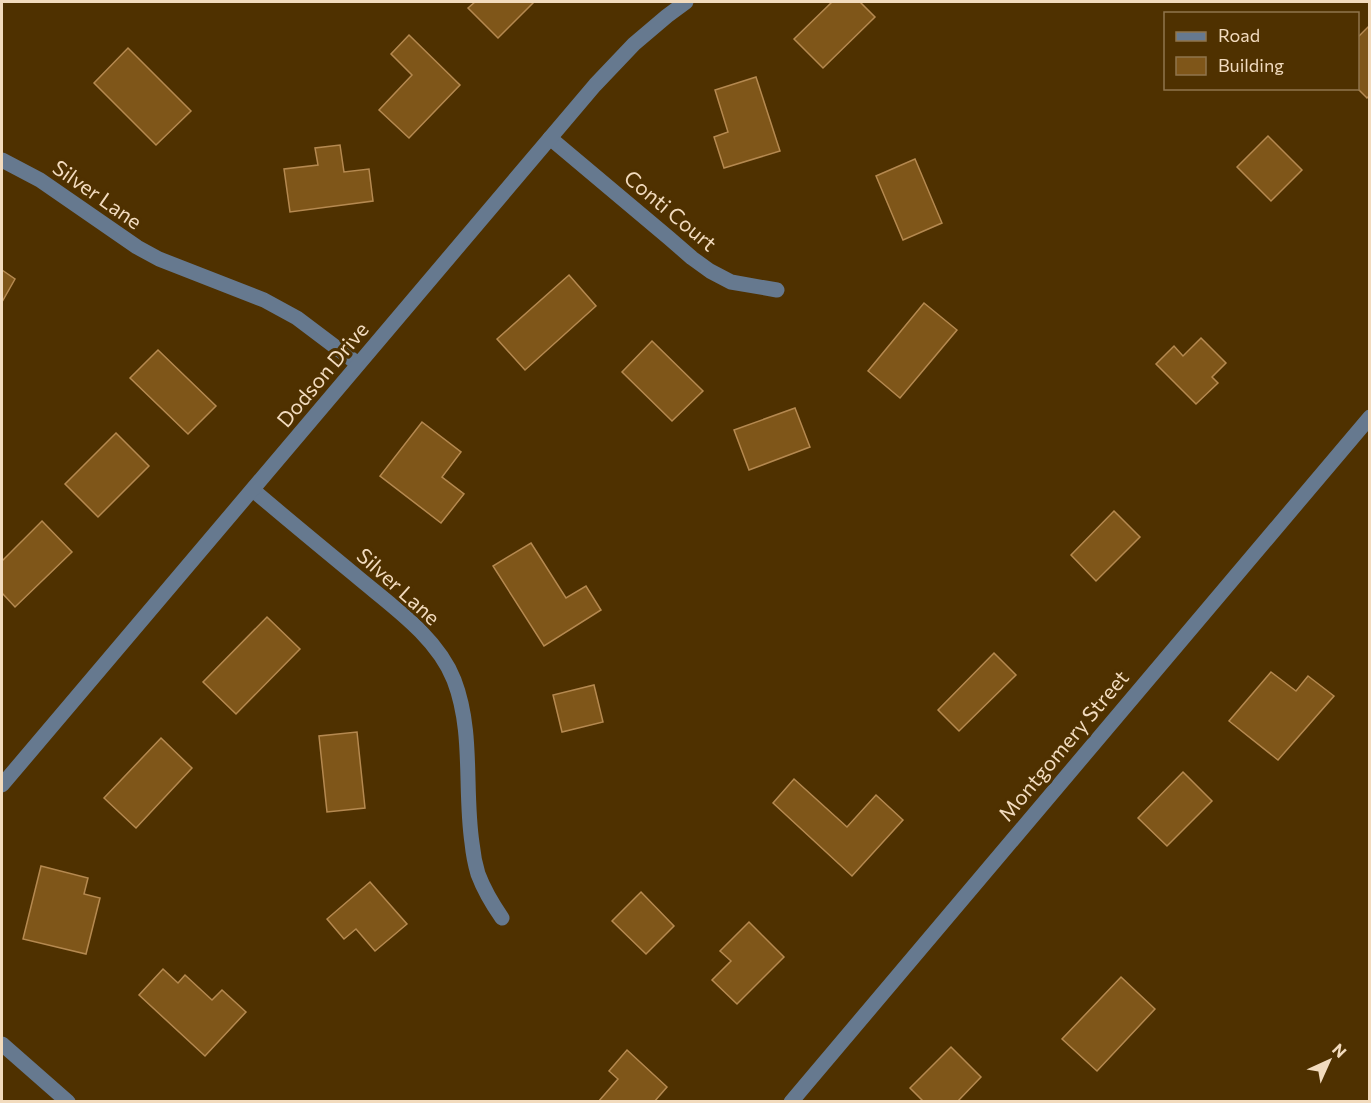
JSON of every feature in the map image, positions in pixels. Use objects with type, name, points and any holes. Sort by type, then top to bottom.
[{"type":"street","name":"Dodson Drive","points":[[2,785],[596,85],[634,44],[686,2]]},
{"type":"street","name":"Conti Court","points":[[550,138],[710,271],[731,282],[777,290]]},
{"type":"street","name":"Silver Lane","points":[[2,160],[40,180],[144,251],[264,300],[297,318],[358,364]]},
{"type":"street","name":"Montgomery Street","points":[[791,1101],[1370,417]]},
{"type":"street","name":"Silver Lane","points":[[253,490],[416,627],[440,655],[454,679],[466,735],[469,822],[474,856],[478,874],[491,902],[502,918]]},
{"type":"street","points":[[2,1044],[68,1101]]},
{"type":"building","points":[[475,2],[534,2],[498,38],[468,8]]},
{"type":"building","points":[[832,2],[860,2],[875,17],[823,68],[794,39]]},
{"type":"building","points":[[1370,25],[1370,95],[1367,98],[1359,90],[1359,36]]},
{"type":"building","points":[[409,35],[460,85],[409,138],[379,110],[412,75],[391,54]]},
{"type":"building","points":[[128,48],[191,111],[156,145],[94,83]]},
{"type":"building","points":[[756,77],[780,151],[724,168],[714,137],[728,132],[715,90]]},
{"type":"building","points":[[1268,136],[1302,170],[1271,201],[1237,167]]},
{"type":"building","points":[[340,145],[344,172],[369,169],[373,201],[290,212],[284,169],[318,165],[315,148]]},
{"type":"building","points":[[915,159],[942,223],[903,240],[876,176]]},
{"type":"building","points":[[2,270],[15,279],[2,302]]},
{"type":"building","points":[[569,275],[596,306],[525,370],[497,339]]},
{"type":"building","points":[[924,303],[957,330],[900,398],[868,371]]},
{"type":"building","points":[[1201,338],[1226,363],[1212,377],[1218,383],[1196,404],[1156,364],[1174,346],[1183,356]]},
{"type":"building","points":[[652,341],[703,391],[672,421],[622,372]]},
{"type":"building","points":[[158,350],[216,406],[188,434],[130,378]]},
{"type":"building","points":[[795,408],[810,447],[749,470],[734,430]]},
{"type":"building","points":[[422,422],[461,452],[442,477],[464,494],[441,523],[380,476]]},
{"type":"building","points":[[116,433],[149,466],[98,517],[65,484]]},
{"type":"building","points":[[1114,511],[1140,537],[1096,581],[1071,555]]},
{"type":"building","points":[[42,521],[72,552],[15,607],[2,593],[2,561]]},
{"type":"building","points":[[531,543],[566,598],[586,586],[601,610],[544,646],[493,566]]},
{"type":"building","points":[[267,617],[300,649],[236,714],[203,682]]},
{"type":"building","points":[[994,653],[1016,675],[959,731],[938,710]]},
{"type":"building","points":[[1271,672],[1296,691],[1308,676],[1334,696],[1278,760],[1229,721]]},
{"type":"building","points":[[594,685],[603,722],[562,732],[553,695]]},
{"type":"building","points":[[357,732],[365,808],[327,812],[319,736]]},
{"type":"building","points":[[161,738],[192,768],[136,828],[104,798]]},
{"type":"building","points":[[1183,772],[1212,801],[1167,846],[1138,818]]},
{"type":"building","points":[[794,779],[847,827],[876,795],[903,820],[852,876],[773,803]]},
{"type":"building","points":[[41,866],[88,878],[84,894],[100,898],[86,954],[23,939]]},
{"type":"building","points":[[370,882],[407,924],[375,951],[356,929],[344,939],[327,919]]},
{"type":"building","points":[[641,892],[674,926],[646,954],[612,921]]},
{"type":"building","points":[[749,922],[784,957],[737,1004],[712,980],[731,961],[720,951]]},
{"type":"building","points":[[163,969],[178,983],[185,975],[212,1000],[222,990],[246,1012],[205,1056],[139,995]]},
{"type":"building","points":[[1121,977],[1155,1009],[1097,1071],[1062,1039]]},
{"type":"building","points":[[951,1047],[981,1077],[957,1102],[924,1102],[910,1088]]},
{"type":"building","points":[[627,1050],[667,1087],[654,1102],[598,1102],[618,1079],[609,1071]]}]
